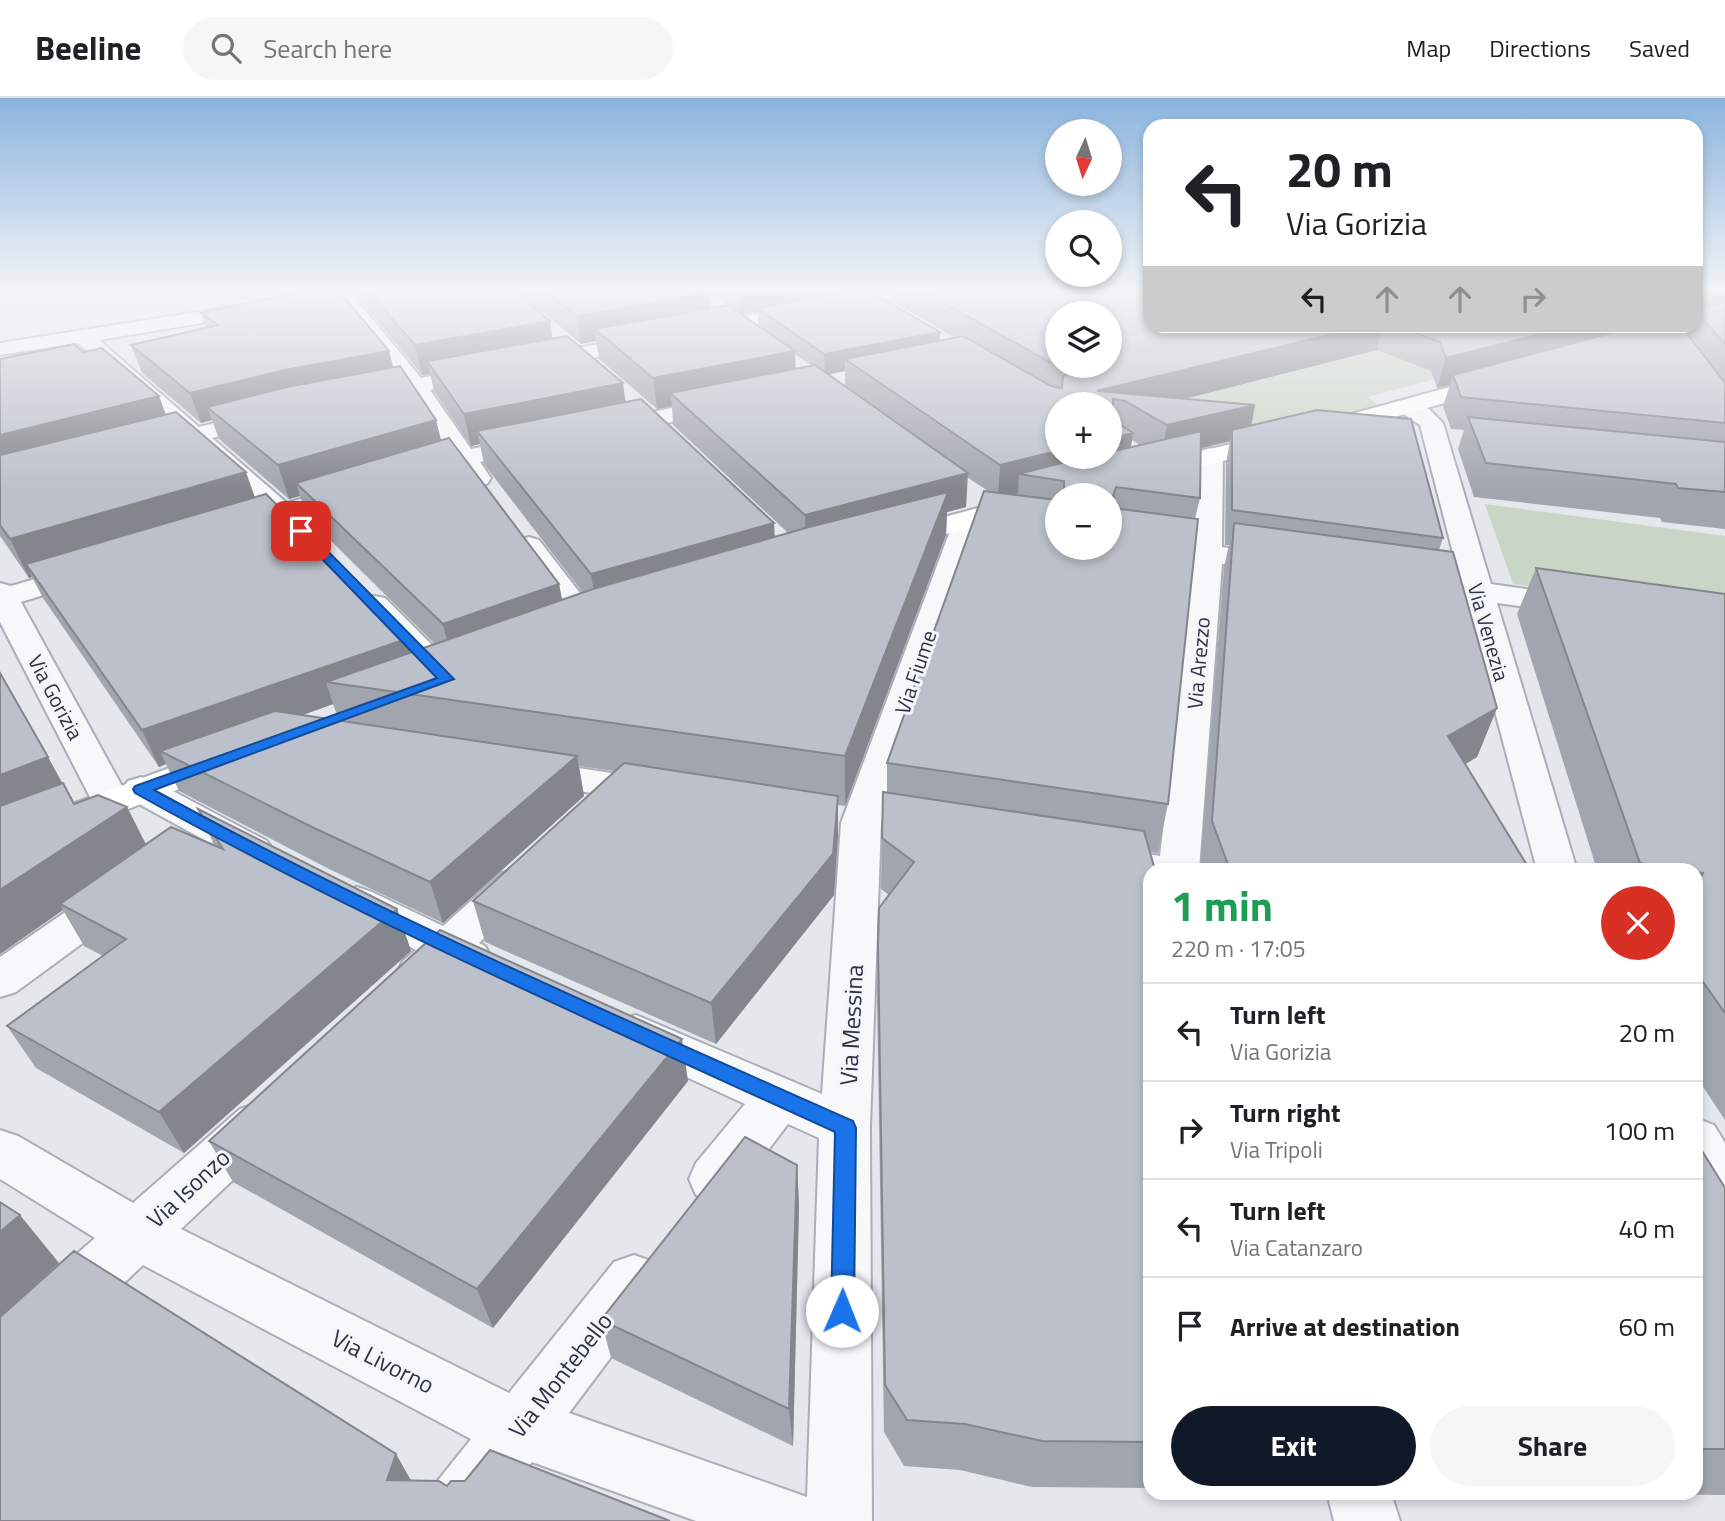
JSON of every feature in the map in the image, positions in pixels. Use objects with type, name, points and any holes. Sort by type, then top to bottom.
[{"type":"main road","points":[[1124,465],[1158,469],[1332,427],[1421,430],[1523,374]]},
{"type":"main road","points":[[864,547],[978,509],[1045,497]]},
{"type":"main road","points":[[0,846],[250,749]]},
{"type":"street","points":[[107,358],[283,512],[312,542]]},
{"type":"street","points":[[396,358],[496,503]]},
{"type":"street","points":[[335,402],[555,358]]},
{"type":"street","points":[[582,358],[596,370]]},
{"type":"street","points":[[584,433],[642,411],[754,398]]},
{"type":"street","points":[[642,411],[671,439]]},
{"type":"street","points":[[130,452],[282,413]]},
{"type":"street","name":"Via Venezia","points":[[1421,430],[1477,591],[1556,863]]},
{"type":"street","points":[[208,536],[463,458],[557,439]]},
{"type":"street","name":"Via Arezzo","points":[[1180,863],[1208,553],[1210,456]]},
{"type":"street","points":[[978,509],[1045,529]]},
{"type":"street","name":"Via Fiume","points":[[862,823],[978,509]]},
{"type":"street","points":[[513,525],[589,626]]},
{"type":"street","points":[[1122,542],[1302,566]]},
{"type":"street","points":[[1,596],[108,566]]},
{"type":"street","points":[[1383,578],[1601,608]]},
{"type":"street","points":[[360,591],[447,679]]},
{"type":"street","name":"Via Gorizia","points":[[1,596],[126,795]]},
{"type":"street","points":[[501,768],[688,797]]},
{"type":"street","points":[[387,1003],[621,787]]},
{"type":"street","points":[[126,795],[197,841],[305,876],[508,975]]},
{"type":"street","name":"Via Messina","points":[[839,1521],[845,1128],[862,823]]},
{"type":"street","points":[[1066,855],[1143,867]]},
{"type":"street","points":[[0,979],[146,877]]},
{"type":"street","points":[[594,1014],[845,1128]]},
{"type":"street","name":"Via Isonzo","points":[[0,1360],[287,1096]]},
{"type":"street","name":"Via Montebello","points":[[447,1521],[779,1098]]},
{"type":"street","name":"Via Livorno","points":[[0,1152],[138,1235],[494,1418],[788,1521]]},
{"type":"street","points":[[1703,1152],[1725,1190]]},
{"type":"street","points":[[1361,1500],[1367,1521]]},
{"type":"green space","points":[[1122,358],[1406,358],[1451,375],[1368,397],[1381,408],[1186,456],[1122,412],[1122,392],[1093,392],[1073,378],[1122,378]]},
{"type":"green space","points":[[1485,504],[1725,536],[1725,614],[1513,584]]},
{"type":"building","points":[[114,358],[159,396],[0,435],[0,359]]},
{"type":"building","points":[[147,358],[348,358],[285,370],[190,393]]},
{"type":"building","points":[[442,358],[594,358],[623,383],[464,414],[427,361]]},
{"type":"building","points":[[630,358],[756,358],[653,378]]},
{"type":"building","points":[[1002,358],[1051,386],[1062,388],[1063,378],[1122,378],[1122,358],[1231,358],[1097,391],[1108,392],[1045,392],[1045,454],[1000,465],[845,359]]},
{"type":"building","points":[[1516,358],[1706,358],[1725,383],[1725,423],[1461,397],[1453,375]]},
{"type":"building","points":[[815,365],[968,473],[805,515],[670,393]]},
{"type":"building","points":[[400,366],[436,420],[278,465],[207,407],[287,387]]},
{"type":"building","points":[[1122,393],[1255,405],[1167,425],[1122,400]]},
{"type":"building","points":[[641,399],[774,523],[591,574],[477,431]]},
{"type":"building","points":[[1317,410],[1411,419],[1443,538],[1232,510],[1232,430]]},
{"type":"building","points":[[176,412],[246,472],[10,539],[0,525],[0,455]]},
{"type":"building","points":[[1468,417],[1725,442],[1725,492],[1486,463]]},
{"type":"building","points":[[1122,426],[1133,433],[1122,436]]},
{"type":"building","points":[[1201,431],[1200,498],[1122,488],[1122,483],[1064,483],[1019,474],[1045,467],[1122,469],[1122,449]]},
{"type":"building","points":[[449,438],[559,584],[443,624],[296,483]]},
{"type":"building","points":[[984,491],[1045,499],[1045,560],[1122,560],[1122,509],[1198,519],[1168,804],[887,763]]},
{"type":"building","points":[[948,492],[845,756],[326,682],[593,589],[809,527]]},
{"type":"building","points":[[266,494],[409,638],[142,730],[26,564]]},
{"type":"building","points":[[1234,523],[1453,552],[1497,708],[1448,736],[1526,863],[1227,863],[1212,821]]},
{"type":"building","points":[[1536,568],[1725,594],[1725,1013],[1703,982],[1703,863],[1640,863]]},
{"type":"building","points":[[0,673],[48,757],[0,775]]},
{"type":"building","points":[[275,711],[577,756],[430,882],[160,751]]},
{"type":"building","points":[[624,763],[838,796],[833,854],[711,1003],[473,901]]},
{"type":"building","points":[[63,783],[74,804],[98,795],[127,807],[0,890],[0,806]]},
{"type":"building","points":[[883,792],[1144,831],[1153,863],[1143,863],[1143,1442],[1042,1441],[965,1424],[907,1420],[885,1385],[879,908],[914,862],[882,838]]},
{"type":"building","points":[[198,809],[397,909],[159,1112],[7,1026],[126,939],[60,904],[171,827],[223,849]]},
{"type":"building","points":[[440,930],[682,1039],[477,1289],[209,1141]]},
{"type":"building","points":[[745,1137],[797,1165],[789,1409],[601,1320]]},
{"type":"building","points":[[1703,1152],[1725,1188],[1725,1449],[1703,1449]]},
{"type":"building","points":[[0,1202],[20,1215],[0,1232]]},
{"type":"building","points":[[74,1251],[396,1454],[387,1480],[439,1481],[447,1486],[451,1481],[465,1481],[490,1450],[670,1521],[0,1521],[0,1317]]},
{"type":"route","points":[[301,531],[447,679],[141,789],[213,830],[447,947],[845,1128],[842,1311]]}]
